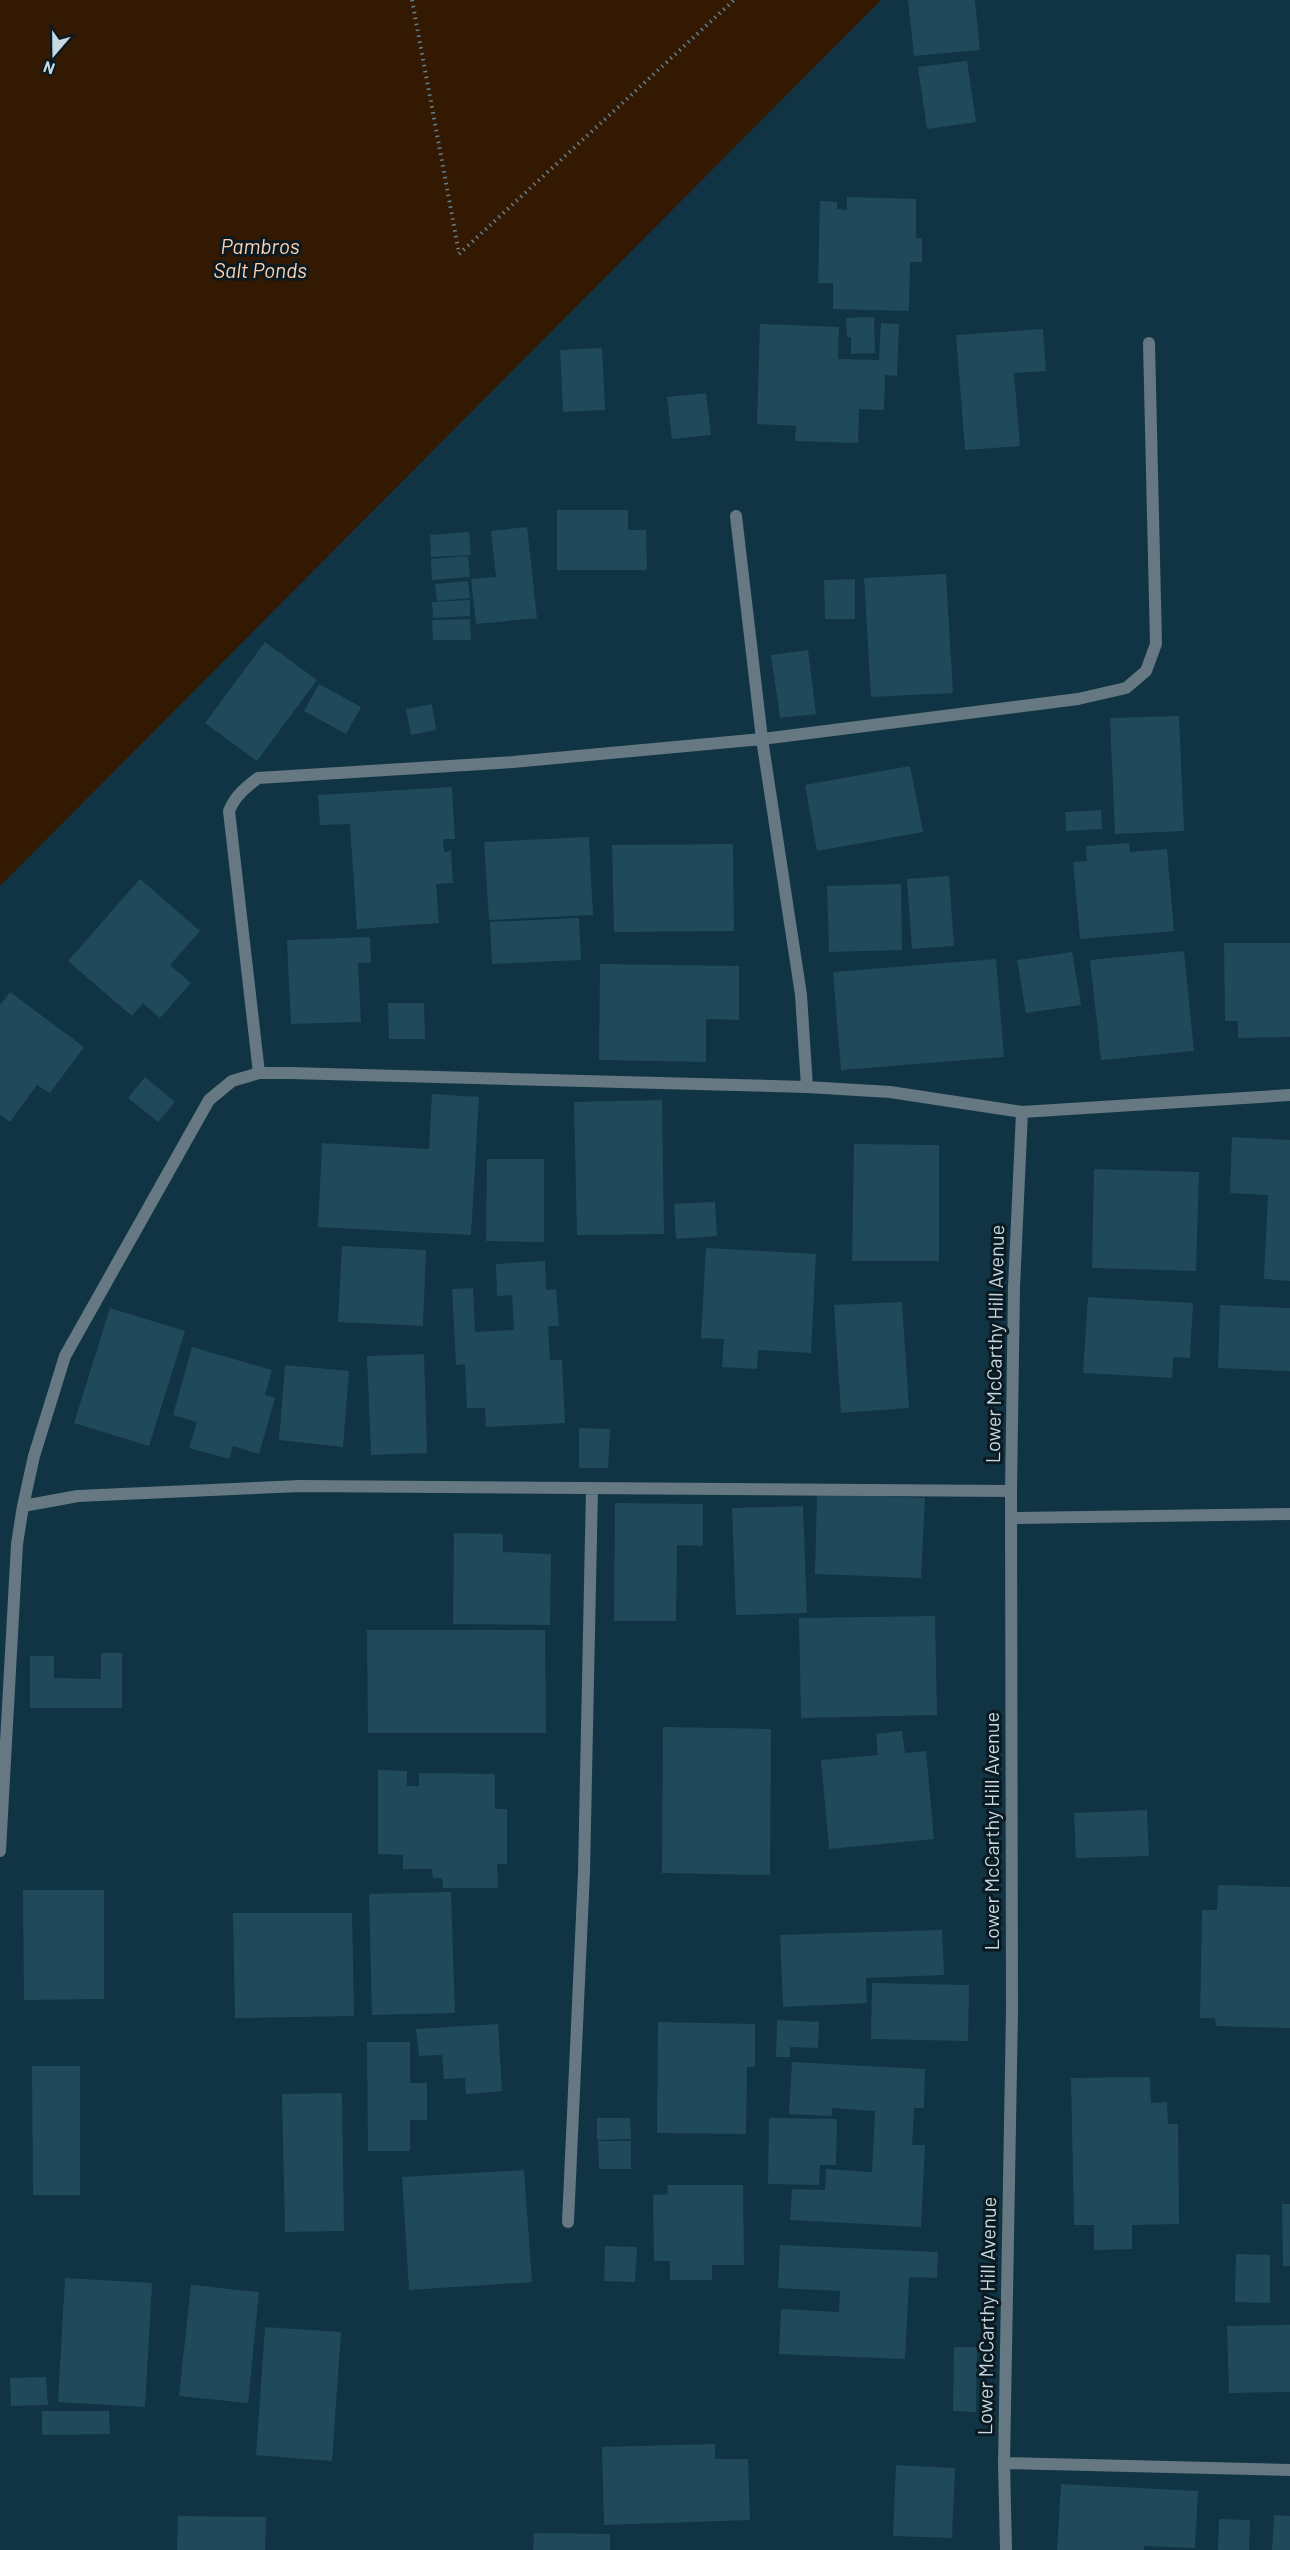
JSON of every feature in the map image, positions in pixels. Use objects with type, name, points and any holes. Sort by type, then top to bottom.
[{"type":"street","points":[[259,1073],[229,812],[233,801],[241,791],[258,778],[513,762],[762,739],[1077,699],[1126,688],[1146,671],[1156,644],[1149,343]]},
{"type":"street","points":[[736,516],[762,739],[801,995],[807,1087]]},
{"type":"street","points":[[0,1851],[17,1544],[34,1456],[65,1356],[209,1100],[232,1081],[259,1073],[807,1087],[890,1092],[1022,1112],[1290,1095]]},
{"type":"street","name":"Lower McCarthy Hill Avenue","points":[[1006,2550],[1004,2463],[1012,2011],[1011,1491],[1014,1287],[1022,1112]]},
{"type":"street","points":[[23,1506],[78,1496],[300,1486],[1011,1491]]},
{"type":"street","points":[[568,2222],[584,1872],[592,1488]]},
{"type":"street","points":[[1011,1518],[1290,1515]]},
{"type":"street","points":[[1004,2463],[1290,2470]]},
{"type":"path","points":[[412,0],[459,254],[734,0]]},
{"type":"water","name":"Pambros Salt Ponds","points":[[0,0],[881,0],[0,886]]},
{"type":"building","points":[[908,0],[975,0],[980,50],[914,56]]},
{"type":"building","points":[[967,61],[976,122],[927,129],[918,67]]},
{"type":"building","points":[[847,197],[916,199],[916,238],[922,238],[922,262],[910,262],[909,311],[833,309],[833,283],[818,283],[820,201],[837,202],[837,209],[847,210]]},
{"type":"building","points":[[874,317],[875,353],[851,354],[851,337],[847,337],[846,318]]},
{"type":"building","points":[[881,323],[899,324],[897,376],[885,375],[884,410],[859,409],[858,443],[795,441],[796,426],[757,424],[760,324],[839,327],[838,359],[879,360]]},
{"type":"building","points":[[1043,329],[1046,371],[1014,373],[1020,446],[965,450],[956,335]]},
{"type":"building","points":[[602,348],[605,410],[563,412],[560,350]]},
{"type":"building","points":[[706,393],[711,435],[672,439],[667,397]]},
{"type":"building","points":[[557,510],[628,510],[628,530],[646,530],[647,570],[557,570]]},
{"type":"building","points":[[527,527],[537,618],[476,624],[471,579],[496,577],[491,531]]},
{"type":"building","points":[[469,532],[471,555],[431,557],[430,535]]},
{"type":"building","points":[[468,556],[470,577],[432,580],[431,559]]},
{"type":"building","points":[[946,574],[953,693],[871,697],[864,578]]},
{"type":"building","points":[[855,579],[855,619],[825,619],[824,580]]},
{"type":"building","points":[[468,581],[470,598],[437,601],[435,584]]},
{"type":"building","points":[[470,600],[470,616],[433,618],[432,602]]},
{"type":"building","points":[[470,619],[471,640],[433,640],[432,620]]},
{"type":"building","points":[[265,642],[317,680],[257,761],[205,723]]},
{"type":"building","points":[[808,650],[816,714],[780,718],[771,655]]},
{"type":"building","points":[[319,684],[361,707],[346,734],[304,711]]},
{"type":"building","points":[[432,704],[436,730],[411,735],[406,709]]},
{"type":"building","points":[[1179,716],[1184,831],[1115,834],[1110,718]]},
{"type":"building","points":[[910,766],[923,832],[817,851],[805,785]]},
{"type":"building","points":[[452,787],[455,839],[443,839],[444,852],[451,851],[453,883],[436,884],[439,923],[357,929],[350,824],[320,825],[318,795]]},
{"type":"building","points":[[1101,810],[1102,829],[1066,831],[1065,812]]},
{"type":"building","points":[[589,837],[593,915],[489,920],[484,842]]},
{"type":"building","points":[[1129,843],[1130,852],[1167,849],[1174,931],[1080,939],[1073,862],[1087,861],[1086,846]]},
{"type":"building","points":[[733,844],[734,931],[614,932],[612,845]]},
{"type":"building","points":[[949,876],[954,946],[912,949],[907,879]]},
{"type":"building","points":[[140,879],[200,931],[170,965],[191,983],[160,1018],[143,1003],[132,1016],[68,961]]},
{"type":"building","points":[[901,884],[902,950],[829,952],[827,886]]},
{"type":"building","points":[[579,918],[581,960],[492,964],[490,922]]},
{"type":"building","points":[[370,937],[371,962],[358,963],[361,1022],[291,1024],[287,940]]},
{"type":"building","points":[[1224,943],[1290,943],[1290,1037],[1238,1038],[1238,1021],[1225,1021]]},
{"type":"building","points":[[1184,951],[1194,1051],[1101,1060],[1090,960]]},
{"type":"building","points":[[1072,952],[1081,1005],[1026,1013],[1017,960]]},
{"type":"building","points":[[996,959],[1004,1057],[841,1070],[833,972]]},
{"type":"building","points":[[600,964],[739,966],[739,1020],[706,1019],[706,1062],[599,1060]]},
{"type":"building","points":[[10,992],[84,1047],[50,1093],[37,1085],[10,1122],[0,1115],[0,1005]]},
{"type":"building","points":[[388,1003],[424,1003],[425,1039],[389,1039]]},
{"type":"building","points":[[145,1077],[175,1102],[158,1122],[128,1098]]},
{"type":"building","points":[[432,1094],[479,1097],[471,1235],[318,1227],[322,1143],[429,1149]]},
{"type":"building","points":[[662,1100],[664,1234],[577,1235],[574,1102]]},
{"type":"building","points":[[1232,1137],[1290,1140],[1290,1281],[1264,1279],[1268,1195],[1230,1193]]},
{"type":"building","points":[[854,1144],[939,1145],[939,1261],[852,1261]]},
{"type":"building","points":[[487,1159],[544,1159],[544,1242],[486,1241]]},
{"type":"building","points":[[1094,1169],[1199,1172],[1196,1271],[1092,1268]]},
{"type":"building","points":[[715,1202],[717,1236],[676,1239],[674,1204]]},
{"type":"building","points":[[342,1246],[426,1250],[423,1326],[338,1322]]},
{"type":"building","points":[[706,1248],[816,1254],[811,1353],[758,1350],[757,1369],[722,1367],[724,1339],[701,1338]]},
{"type":"building","points":[[545,1261],[546,1290],[556,1289],[559,1326],[548,1326],[550,1360],[562,1360],[565,1423],[486,1427],[485,1408],[467,1408],[465,1364],[456,1365],[452,1289],[473,1288],[475,1332],[514,1330],[512,1295],[497,1296],[496,1264]]},
{"type":"building","points":[[1088,1297],[1193,1303],[1190,1358],[1173,1357],[1172,1378],[1083,1373]]},
{"type":"building","points":[[902,1302],[909,1408],[841,1413],[834,1305]]},
{"type":"building","points":[[1220,1305],[1290,1308],[1290,1371],[1218,1368]]},
{"type":"building","points":[[110,1308],[185,1331],[149,1446],[74,1423]]},
{"type":"building","points":[[192,1347],[272,1370],[265,1395],[275,1398],[259,1454],[233,1446],[229,1459],[189,1448],[197,1422],[173,1415]]},
{"type":"building","points":[[424,1354],[427,1453],[371,1455],[367,1356]]},
{"type":"building","points":[[285,1365],[349,1371],[343,1447],[279,1440]]},
{"type":"building","points":[[579,1428],[610,1429],[608,1468],[579,1468]]},
{"type":"building","points":[[817,1494],[925,1498],[921,1578],[815,1574]]},
{"type":"building","points":[[615,1503],[703,1504],[703,1546],[677,1545],[676,1621],[614,1621]]},
{"type":"building","points":[[803,1506],[807,1613],[736,1615],[732,1508]]},
{"type":"building","points":[[454,1533],[503,1534],[503,1552],[551,1554],[550,1625],[453,1624]]},
{"type":"building","points":[[935,1616],[937,1715],[801,1718],[799,1618]]},
{"type":"building","points":[[367,1630],[545,1630],[546,1733],[368,1733]]},
{"type":"building","points":[[101,1653],[122,1653],[122,1708],[30,1708],[30,1656],[54,1656],[54,1678],[101,1679]]},
{"type":"building","points":[[663,1727],[771,1729],[770,1875],[662,1873]]},
{"type":"building","points":[[902,1731],[905,1753],[926,1751],[934,1839],[829,1849],[821,1760],[878,1755],[876,1734]]},
{"type":"building","points":[[378,1770],[407,1771],[407,1786],[419,1786],[419,1773],[495,1774],[495,1809],[507,1809],[507,1864],[497,1864],[498,1888],[443,1888],[442,1878],[433,1878],[432,1869],[403,1869],[403,1855],[378,1854]]},
{"type":"building","points":[[1147,1810],[1149,1856],[1076,1858],[1074,1813]]},
{"type":"building","points":[[1218,1885],[1290,1887],[1290,2028],[1216,2026],[1215,2018],[1200,2018],[1202,1910],[1217,1910]]},
{"type":"building","points":[[23,1890],[104,1890],[104,1999],[24,2000]]},
{"type":"building","points":[[451,1892],[455,2013],[372,2015],[369,1894]]},
{"type":"building","points":[[233,1913],[352,1913],[354,2016],[235,2018]]},
{"type":"building","points":[[942,1930],[944,1975],[866,1978],[867,2003],[783,2007],[780,1935]]},
{"type":"building","points":[[872,1983],[969,1985],[968,2041],[871,2039]]},
{"type":"building","points":[[777,2020],[819,2022],[818,2048],[790,2047],[790,2057],[776,2057]]},
{"type":"building","points":[[658,2022],[755,2024],[755,2067],[747,2067],[746,2134],[657,2133]]},
{"type":"building","points":[[498,2024],[502,2091],[466,2094],[465,2078],[444,2079],[442,2055],[419,2056],[416,2029]]},
{"type":"building","points":[[367,2042],[410,2042],[410,2083],[427,2083],[427,2120],[410,2120],[410,2151],[368,2151]]},
{"type":"building","points":[[792,2062],[925,2069],[924,2108],[914,2108],[912,2145],[925,2145],[921,2227],[790,2220],[792,2189],[825,2190],[826,2169],[872,2172],[875,2111],[832,2108],[832,2116],[789,2114]]},
{"type":"building","points":[[32,2066],[80,2066],[80,2195],[33,2195]]},
{"type":"building","points":[[1150,2077],[1151,2103],[1167,2102],[1168,2124],[1178,2124],[1179,2224],[1132,2225],[1132,2249],[1094,2250],[1094,2225],[1074,2225],[1071,2078]]},
{"type":"building","points":[[342,2093],[344,2231],[285,2232],[282,2094]]},
{"type":"building","points":[[597,2118],[630,2118],[631,2139],[597,2140]]},
{"type":"building","points":[[769,2118],[837,2119],[836,2165],[820,2165],[819,2185],[768,2184]]},
{"type":"building","points":[[598,2141],[631,2141],[631,2169],[599,2169]]},
{"type":"building","points":[[524,2170],[532,2282],[409,2290],[402,2177]]},
{"type":"building","points":[[667,2185],[743,2185],[744,2265],[712,2265],[712,2280],[670,2280],[670,2261],[654,2261],[653,2195],[668,2194]]},
{"type":"building","points":[[1282,2204],[1290,2204],[1290,2266],[1283,2266]]},
{"type":"building","points":[[780,2245],[938,2252],[937,2278],[909,2277],[905,2359],[779,2354],[781,2309],[839,2312],[840,2291],[778,2288]]},
{"type":"building","points":[[605,2246],[637,2247],[635,2282],[604,2281]]},
{"type":"building","points":[[1236,2254],[1270,2255],[1270,2303],[1235,2302]]},
{"type":"building","points":[[65,2278],[152,2283],[145,2407],[58,2402]]},
{"type":"building","points":[[191,2285],[259,2292],[248,2403],[179,2396]]},
{"type":"building","points":[[1290,2325],[1290,2392],[1229,2393],[1227,2326]]},
{"type":"building","points":[[265,2327],[341,2332],[332,2461],[256,2455]]},
{"type":"building","points":[[954,2347],[977,2347],[976,2412],[953,2411]]},
{"type":"building","points":[[46,2377],[48,2405],[11,2406],[10,2378]]},
{"type":"building","points":[[42,2411],[109,2411],[110,2434],[42,2435]]},
{"type":"building","points":[[715,2444],[715,2459],[748,2459],[750,2520],[604,2525],[602,2447]]},
{"type":"building","points":[[896,2465],[955,2468],[952,2538],[893,2536]]},
{"type":"building","points":[[1061,2484],[1198,2491],[1195,2548],[1144,2546],[1144,2550],[1057,2550]]},
{"type":"building","points":[[1274,2515],[1290,2516],[1290,2550],[1272,2550]]},
{"type":"building","points":[[178,2516],[266,2517],[265,2550],[177,2550]]},
{"type":"building","points":[[1219,2519],[1250,2520],[1249,2550],[1218,2550]]},
{"type":"building","points":[[534,2533],[610,2534],[610,2550],[533,2550]]}]
